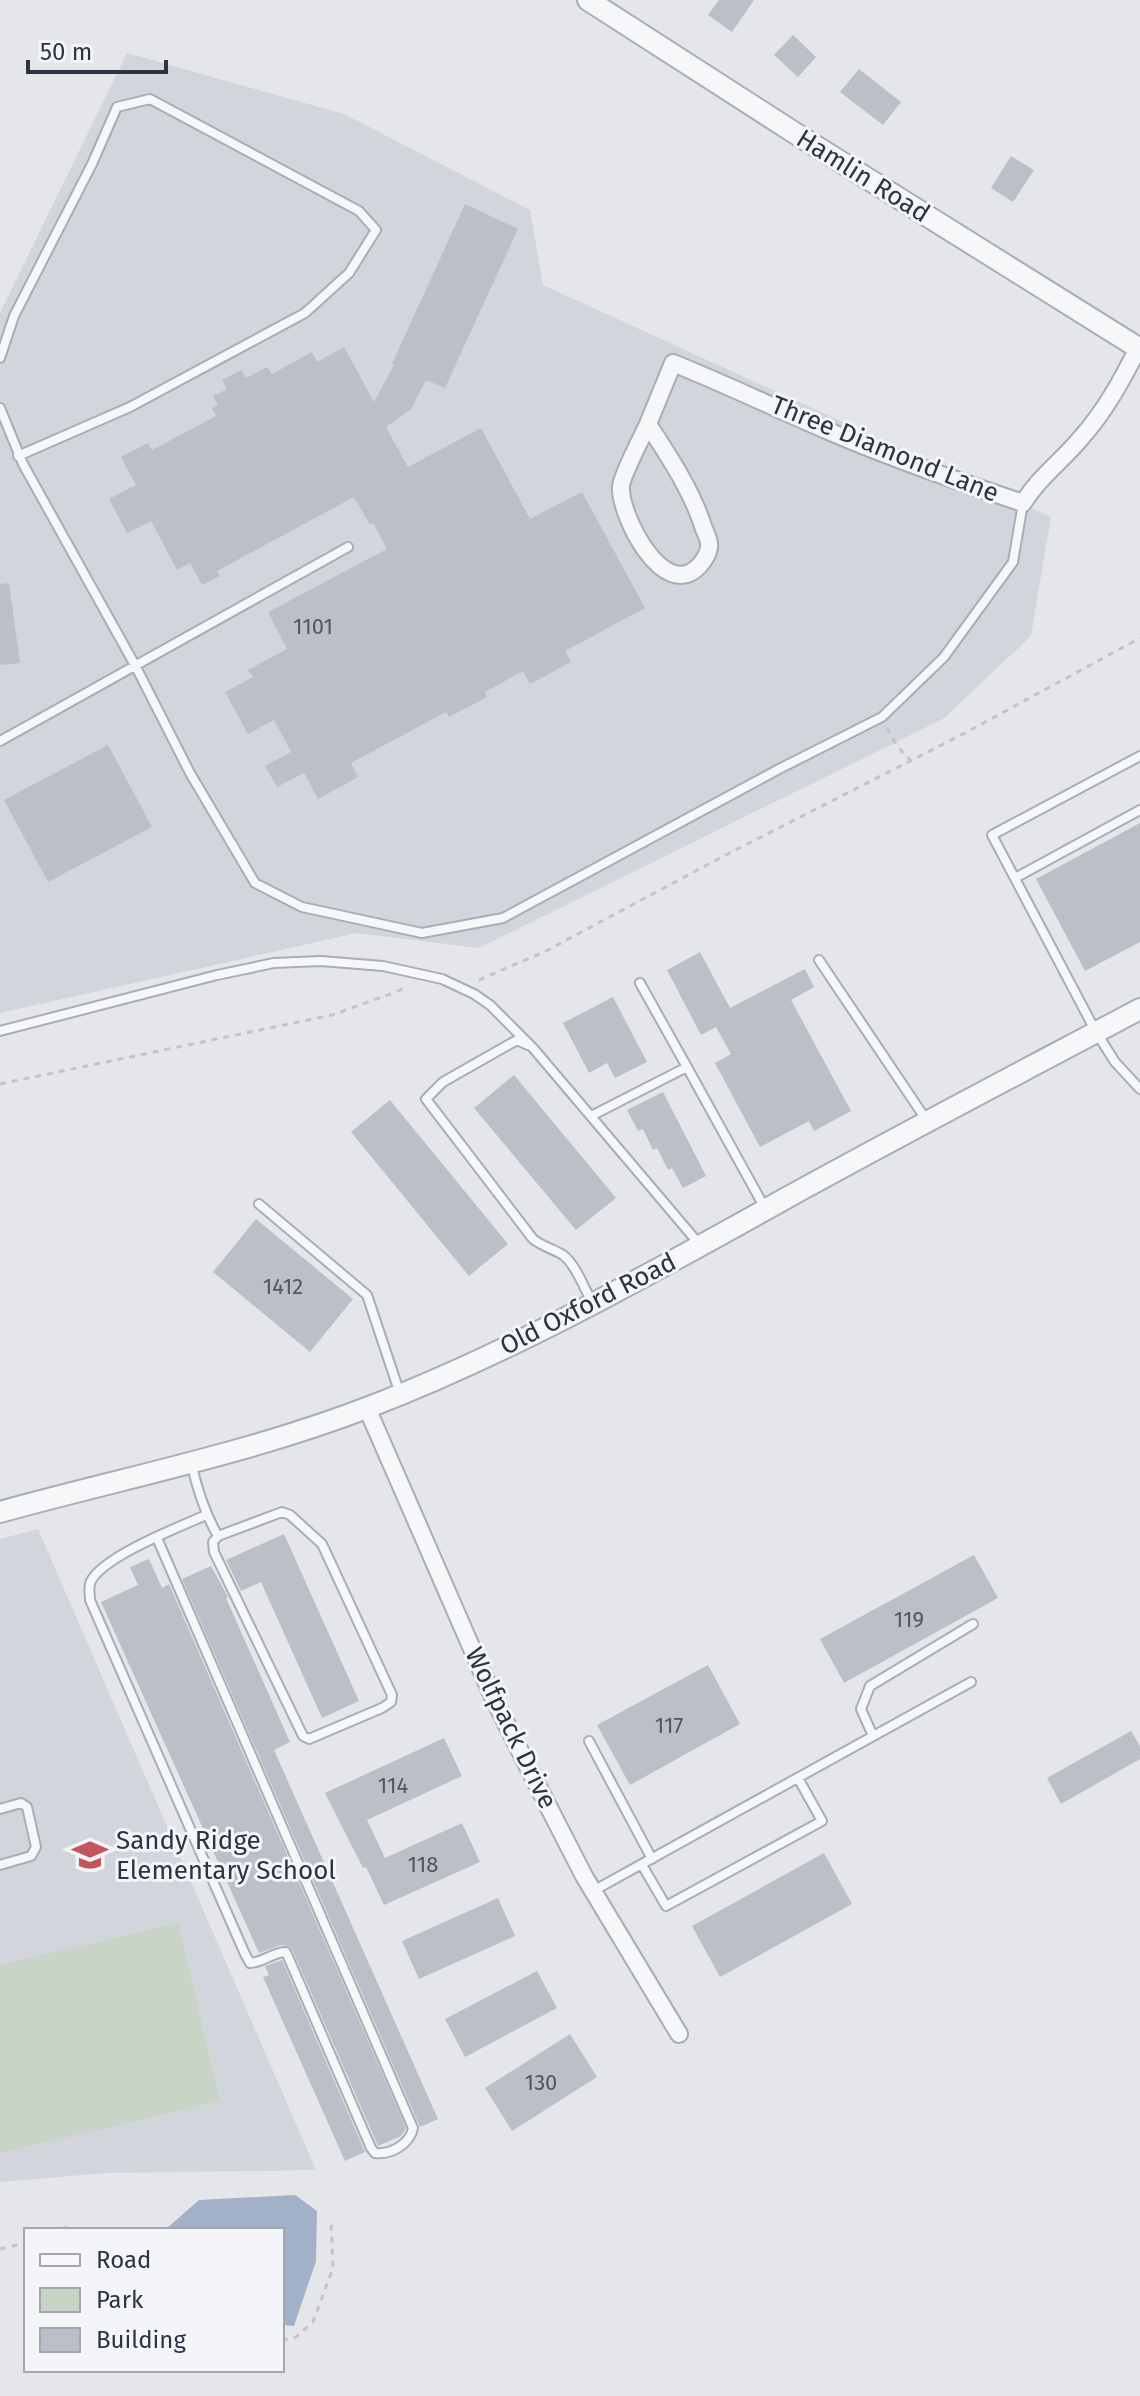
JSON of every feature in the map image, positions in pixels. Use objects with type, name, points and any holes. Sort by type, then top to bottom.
[{"type":"street","name":"Hamlin Road","points":[[588,0],[827,154],[1139,348]]},
{"type":"street","name":"Three Diamond Lane","points":[[648,424],[696,504],[709,545],[705,559],[697,569],[686,574],[669,572],[655,563],[631,525],[621,495],[622,482],[673,363],[827,431],[953,480],[1023,503],[1035,484],[1080,440],[1101,414],[1139,348]]},
{"type":"street","name":"Old Oxford Road","points":[[0,1512],[246,1447],[367,1408],[484,1358],[593,1303],[1140,1009]]},
{"type":"street","name":"Wolfpack Drive","points":[[367,1408],[493,1697],[592,1891],[679,2034]]},
{"type":"lane","points":[[0,358],[14,316],[92,164],[117,107],[150,99],[359,211],[376,230],[349,273],[305,313],[130,407],[18,456]]},
{"type":"lane","points":[[0,408],[18,456],[136,667],[190,773],[255,883],[302,907],[422,933],[503,918],[882,717],[944,657],[1013,562],[1023,503]]},
{"type":"lane","points":[[0,741],[348,547]]},
{"type":"lane","points":[[1140,756],[992,835],[1096,1032],[1115,1062],[1140,1089]]},
{"type":"lane","points":[[1015,878],[1140,810]]},
{"type":"lane","points":[[819,960],[928,1122]]},
{"type":"lane","points":[[0,1031],[274,963],[336,962],[427,974],[462,988],[490,1005],[533,1048],[700,1246]]},
{"type":"lane","points":[[640,983],[766,1210]]},
{"type":"lane","points":[[533,1048],[517,1040],[443,1082],[426,1099],[533,1239],[544,1248],[563,1255],[593,1303]]},
{"type":"lane","points":[[591,1116],[687,1067]]},
{"type":"lane","points":[[259,1204],[367,1295],[400,1395]]},
{"type":"lane","points":[[191,1462],[206,1515],[218,1536]]},
{"type":"lane","points":[[282,1512],[290,1515],[322,1544],[392,1695],[391,1702],[309,1739],[303,1736],[214,1552],[213,1542],[218,1536],[282,1512]]},
{"type":"lane","points":[[157,1538],[413,2128],[408,2142],[382,2153],[375,2153],[371,2148],[286,1952],[259,1963],[250,1963],[245,1954],[90,1600],[89,1583],[99,1570],[113,1560],[157,1538],[206,1515]]},
{"type":"lane","points":[[873,1736],[861,1709],[870,1686],[973,1624]]},
{"type":"lane","points":[[592,1891],[971,1682]]},
{"type":"lane","points":[[589,1741],[652,1859]]},
{"type":"lane","points":[[642,1865],[666,1906],[822,1821],[798,1778]]},
{"type":"lane","points":[[0,1809],[21,1803],[27,1807],[36,1847],[31,1856],[0,1865]]},
{"type":"path","points":[[462,988],[546,951],[1140,638]]},
{"type":"path","points":[[882,717],[891,736],[911,761]]},
{"type":"path","points":[[0,1084],[332,1015],[396,992],[427,974]]},
{"type":"path","points":[[284,2340],[296,2337],[313,2322],[333,2268],[331,2221]]},
{"type":"path","points":[[0,2249],[24,2243]]},
{"type":"shaded area","points":[[127,53],[344,114],[530,210],[543,285],[1051,517],[1031,636],[943,719],[479,948],[357,933],[0,1013],[0,313]]},
{"type":"shaded area","name":"Sandy Ridge Elementary School","points":[[38,1529],[316,2170],[107,2173],[0,2182],[0,1539]]},
{"type":"green space","points":[[178,1923],[220,2101],[0,2153],[0,1965]]},
{"type":"water","points":[[295,2195],[317,2211],[316,2261],[294,2326],[284,2325],[284,2228],[167,2228],[199,2200]]},
{"type":"building","points":[[719,0],[754,0],[732,32],[708,15]]},
{"type":"building","points":[[793,35],[816,57],[798,77],[774,55]]},
{"type":"building","points":[[859,69],[901,102],[883,125],[840,92]]},
{"type":"building","points":[[1011,156],[1034,170],[1013,202],[991,188]]},
{"type":"building","points":[[465,204],[518,229],[445,388],[426,380],[411,409],[386,427],[408,467],[481,428],[530,519],[582,492],[645,608],[565,651],[571,662],[530,684],[523,671],[485,692],[487,697],[449,717],[446,712],[351,763],[358,777],[318,799],[304,773],[277,787],[265,766],[291,752],[274,720],[248,734],[225,692],[253,677],[248,670],[287,649],[268,612],[387,549],[373,523],[370,525],[354,497],[217,571],[220,576],[202,585],[190,563],[177,570],[151,521],[127,533],[109,499],[136,485],[121,457],[148,443],[152,450],[216,416],[212,408],[218,405],[213,396],[227,389],[222,380],[241,370],[246,378],[267,367],[272,374],[312,352],[317,362],[344,347],[374,402],[394,365]]},
{"type":"building","points":[[9,583],[20,663],[0,665],[0,584]]},
{"type":"building","points":[[108,745],[152,827],[48,882],[4,800]]},
{"type":"building","points":[[1140,823],[1140,942],[1085,971],[1036,879]]},
{"type":"building","points":[[700,952],[730,1008],[805,969],[814,987],[791,1000],[851,1111],[814,1131],[809,1121],[760,1147],[715,1063],[731,1054],[716,1027],[701,1035],[667,970]]},
{"type":"building","points":[[613,997],[647,1062],[615,1078],[607,1063],[589,1073],[563,1023]]},
{"type":"building","points":[[514,1075],[616,1198],[576,1230],[474,1108]]},
{"type":"building","points":[[663,1092],[706,1176],[683,1188],[672,1168],[668,1170],[657,1148],[653,1150],[643,1129],[638,1131],[627,1110]]},
{"type":"building","points":[[390,1100],[508,1244],[469,1276],[351,1132]]},
{"type":"building","points":[[256,1219],[353,1299],[310,1352],[213,1272]]},
{"type":"building","points":[[284,1534],[359,1701],[322,1718],[261,1582],[241,1591],[226,1560]]},
{"type":"building","points":[[974,1555],[998,1598],[844,1683],[820,1639]]},
{"type":"building","points":[[149,1559],[162,1588],[169,1584],[406,2128],[401,2136],[378,2146],[292,1949],[281,1945],[259,1953],[101,1602],[138,1585],[130,1567]]},
{"type":"building","points":[[211,1566],[228,1597],[290,1742],[274,1750],[438,2119],[420,2127],[182,1579]]},
{"type":"building","points":[[708,1665],[740,1724],[630,1785],[597,1725]]},
{"type":"building","points":[[1131,1731],[1140,1746],[1140,1759],[1061,1804],[1047,1778]]},
{"type":"building","points":[[444,1738],[462,1776],[367,1820],[385,1858],[462,1823],[480,1862],[384,1905],[325,1793]]},
{"type":"building","points":[[824,1853],[852,1904],[720,1977],[692,1926]]},
{"type":"building","points":[[498,1898],[515,1936],[419,1979],[402,1941]]},
{"type":"building","points":[[282,1960],[365,2152],[345,2161],[263,1977],[269,1975],[265,1966]]},
{"type":"building","points":[[537,1971],[557,2008],[465,2057],[445,2019]]},
{"type":"building","points":[[570,2034],[597,2077],[512,2131],[485,2088]]},
{"type":"place","name":"Sandy Ridge Elementary School","points":[[90,1855]]}]
